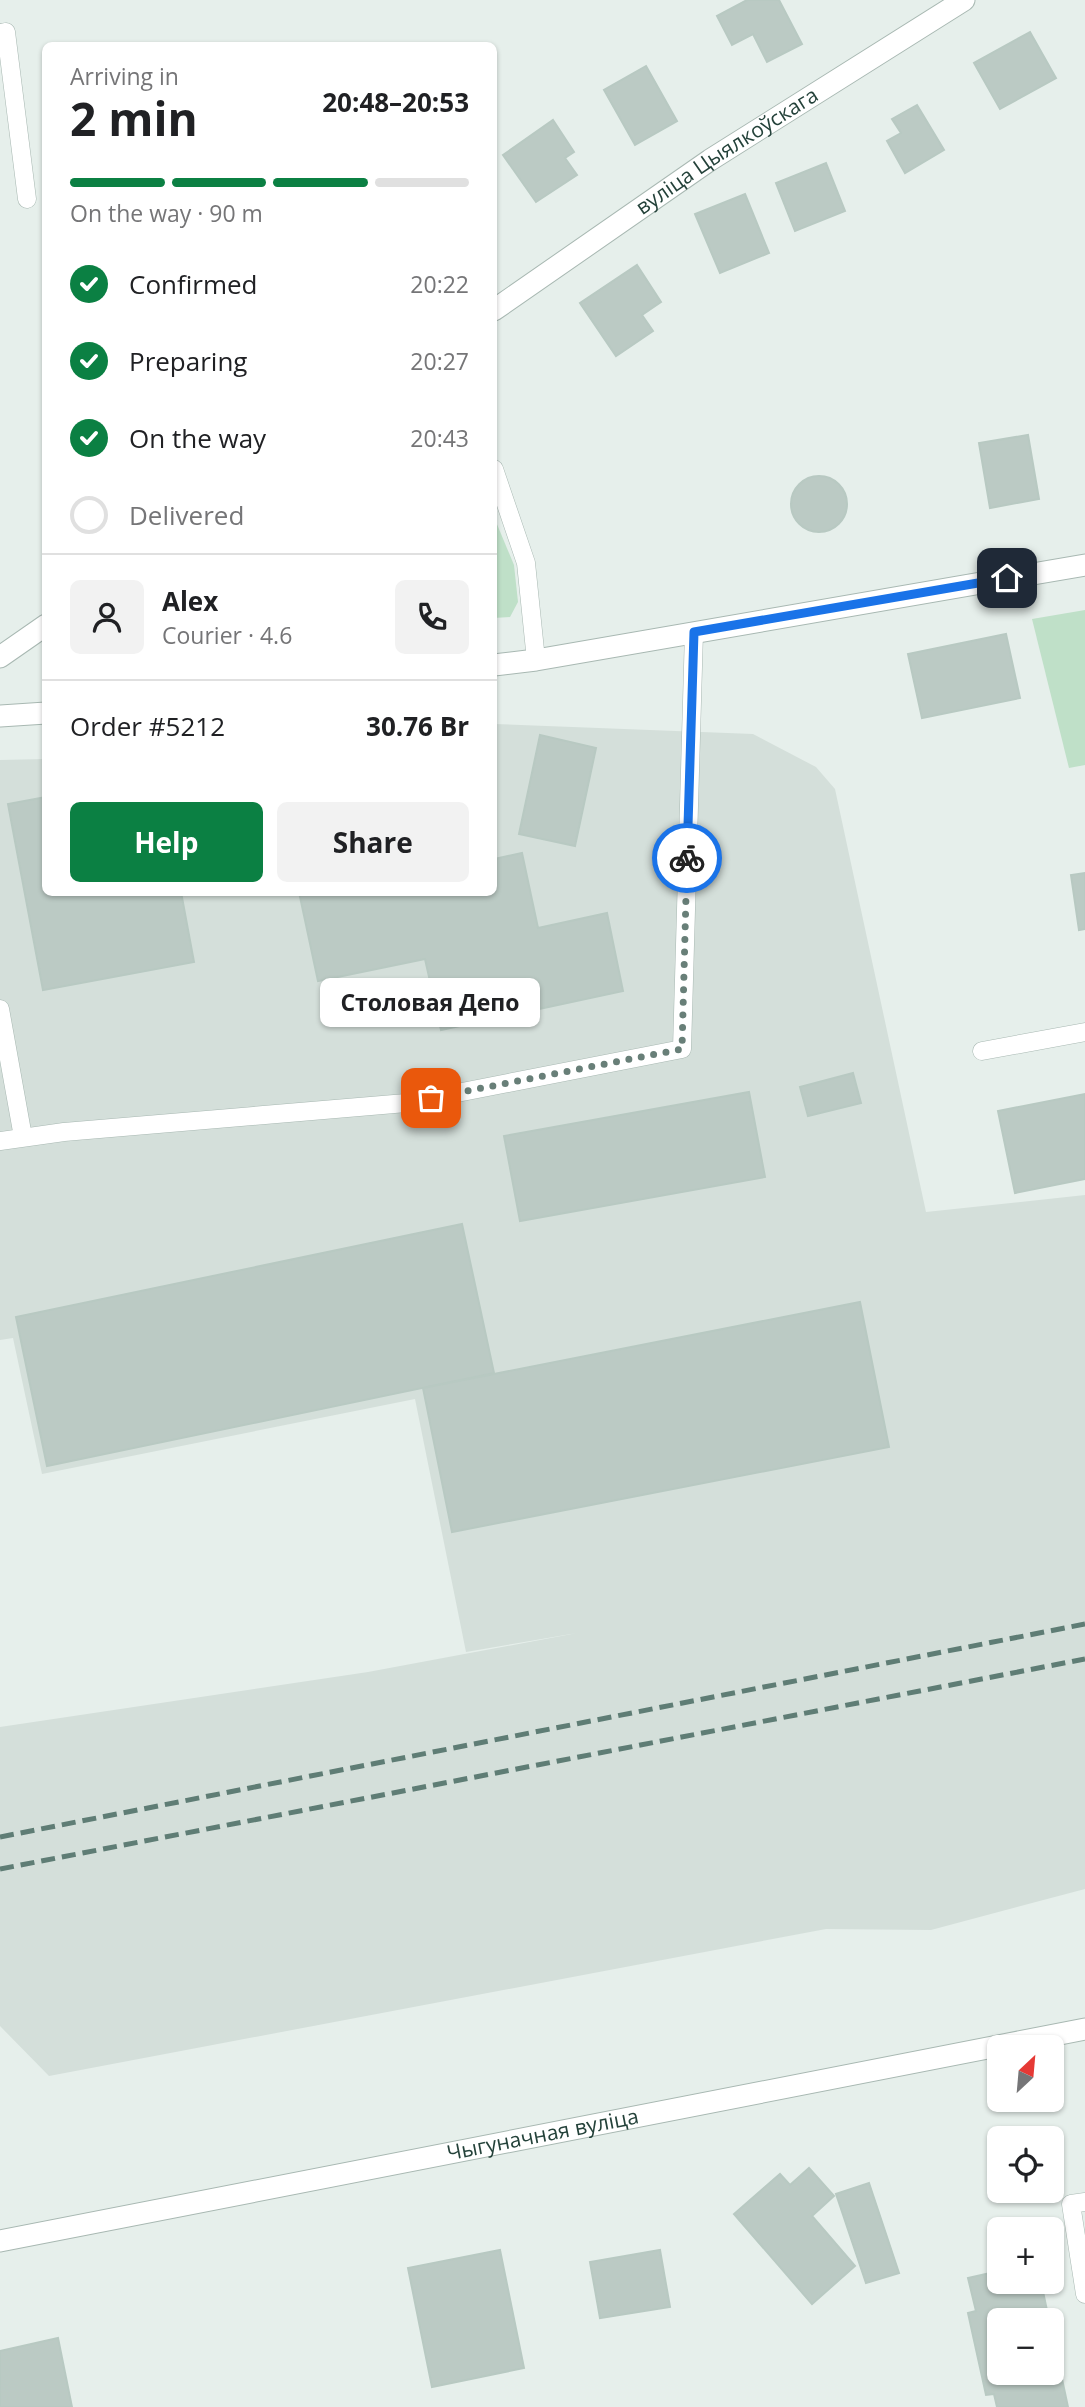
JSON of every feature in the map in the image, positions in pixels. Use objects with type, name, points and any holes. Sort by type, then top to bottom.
[{"type":"street","name":"вуліца Цыялкоўскага","points":[[497,308],[710,160],[964,0]]},
{"type":"street","points":[[497,666],[1085,565]]},
{"type":"street","points":[[0,657],[42,628]]},
{"type":"street","points":[[0,716],[42,713]]},
{"type":"street","name":"Чыгуначная вуліца","points":[[0,2241],[1085,2029]]},
{"type":"lane","points":[[0,33],[6,32],[27,199]]},
{"type":"lane","points":[[497,478],[526,562],[536,660]]},
{"type":"lane","points":[[0,1141],[64,1132],[406,1103],[682,1049],[694,632]]},
{"type":"lane","points":[[0,1009],[23,1137]]},
{"type":"lane","points":[[982,1051],[1085,1032]]},
{"type":"lane","points":[[1085,2202],[1071,2204],[1085,2294]]},
{"type":"shaded area","points":[[497,724],[753,734],[816,767],[835,789],[926,1212],[1085,1195],[1085,1889],[931,1930],[826,1929],[49,2076],[0,2026],[0,1727],[368,1672],[577,1633],[466,1652],[415,1399],[42,1474],[13,1338],[0,1340],[0,760],[42,759],[42,896],[497,896]]},
{"type":"green space","points":[[497,524],[514,565],[518,602],[510,617],[497,618]]},
{"type":"green space","points":[[1085,610],[1085,765],[1069,768],[1032,619]]},
{"type":"building","points":[[747,0],[779,0],[802,44],[767,62],[753,34],[732,45],[717,16]]},
{"type":"building","points":[[1030,32],[1056,78],[1000,109],[974,63]]},
{"type":"building","points":[[646,66],[677,121],[635,145],[604,90]]},
{"type":"building","points":[[917,105],[944,150],[905,173],[887,141],[901,133],[892,119]]},
{"type":"building","points":[[553,120],[574,152],[565,158],[577,175],[536,202],[503,155]]},
{"type":"building","points":[[826,163],[845,211],[795,231],[776,183]]},
{"type":"building","points":[[745,194],[769,253],[720,273],[695,214]]},
{"type":"building","points":[[637,265],[661,302],[642,315],[653,331],[616,356],[580,303]]},
{"type":"building","points":[[1028,435],[1039,499],[990,508],[979,443]]},
{"type":"building","points":[[819,476],[830,478],[839,484],[845,493],[845,515],[839,524],[830,530],[819,532],[808,530],[799,524],[793,515],[791,504],[793,493],[799,484],[808,478]]},
{"type":"building","points":[[1006,634],[1020,698],[922,718],[908,654]]},
{"type":"building","points":[[540,735],[596,748],[575,846],[519,834]]},
{"type":"building","points":[[42,798],[42,896],[182,896],[194,962],[43,990],[8,804]]},
{"type":"building","points":[[522,853],[538,928],[607,913],[623,991],[441,1030],[425,959],[318,981],[300,896],[497,896],[497,858]]},
{"type":"building","points":[[1085,873],[1085,929],[1079,930],[1071,875]]},
{"type":"building","points":[[853,1073],[861,1103],[808,1116],[800,1087]]},
{"type":"building","points":[[749,1092],[765,1177],[520,1221],[504,1136]]},
{"type":"building","points":[[1085,1094],[1085,1179],[1015,1193],[998,1111]]},
{"type":"building","points":[[462,1224],[494,1373],[47,1466],[16,1317]]},
{"type":"building","points":[[860,1302],[889,1447],[452,1532],[423,1388]]},
{"type":"building","points":[[809,2168],[834,2196],[812,2216],[855,2266],[812,2304],[734,2214],[780,2174],[790,2185]]},
{"type":"building","points":[[869,2183],[899,2273],[866,2283],[836,2194]]},
{"type":"building","points":[[500,2250],[524,2368],[432,2387],[408,2268]]},
{"type":"building","points":[[660,2250],[670,2307],[600,2318],[590,2262]]},
{"type":"building","points":[[987,2274],[987,2294],[1044,2294],[1046,2308],[987,2308],[987,2385],[1063,2385],[1068,2407],[997,2407],[994,2394],[986,2395],[968,2313],[976,2311],[968,2278]]},
{"type":"building","points":[[58,2338],[72,2407],[0,2407],[0,2351]]},
{"type":"railway","points":[[0,1837],[1085,1624]]},
{"type":"railway","points":[[0,1869],[1085,1659]]},
{"type":"way so far","points":[[431,1098],[682,1049],[687,858]]},
{"type":"place","name":"Столовая Депо","points":[[431,1098]]},
{"type":"route","points":[[687,858],[694,632],[1007,578]]}]
